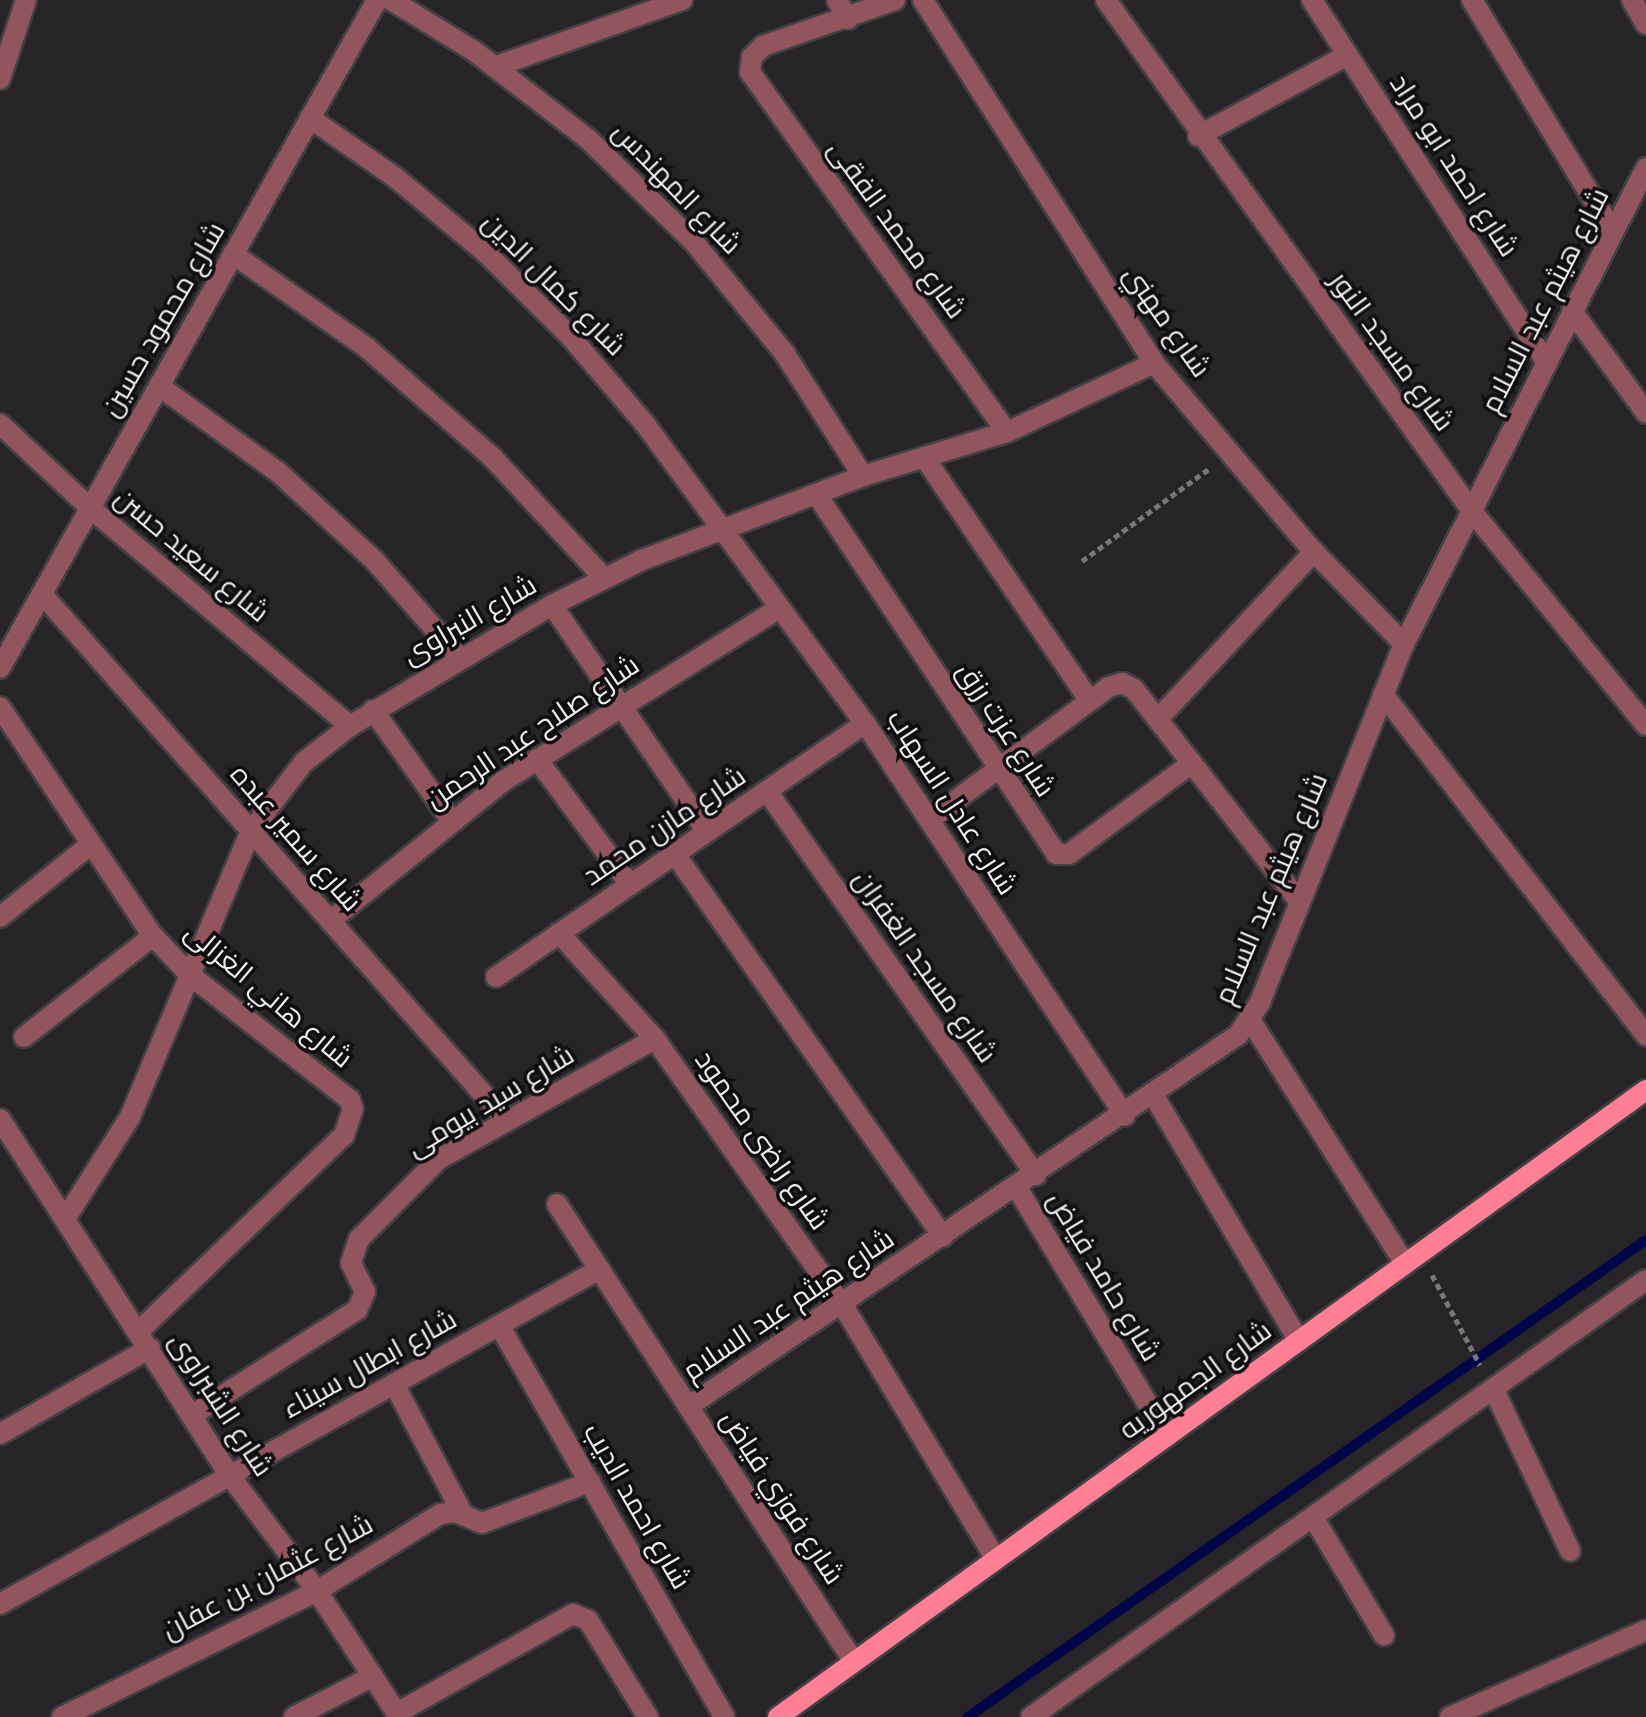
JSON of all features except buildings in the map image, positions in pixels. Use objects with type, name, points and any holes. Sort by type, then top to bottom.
[{"type":"main road","name":"شارع الجمهوريه","points":[[778,1717],[1646,1090]]},
{"type":"street","points":[[0,79],[26,0]]},
{"type":"street","name":"شارع محمود حسين","points":[[0,668],[377,0]]},
{"type":"street","name":"شارع المهندس","points":[[391,0],[494,67],[589,140],[693,241],[785,354],[863,476]]},
{"type":"street","points":[[494,67],[682,0]]},
{"type":"street","points":[[837,0],[848,19],[895,0]]},
{"type":"street","name":"شارع مهني","points":[[923,0],[1154,363],[1314,552],[1404,644]]},
{"type":"street","name":"شارع احمد ابو مراد","points":[[1312,0],[1546,362]]},
{"type":"street","points":[[1472,0],[1613,232]]},
{"type":"street","points":[[1632,0],[1646,24]]},
{"type":"street","name":"شارع مسجد النور","points":[[1115,3],[1198,136],[1471,510],[1646,725]]},
{"type":"street","name":"شارع محمد الفقى","points":[[848,19],[763,46],[752,57],[753,79],[1007,432]]},
{"type":"street","points":[[1198,136],[1348,55]]},
{"type":"street","name":"شارع كمال الدين","points":[[310,118],[475,243],[569,335],[645,424],[719,529]]},
{"type":"street","name":"شارع هيثم عبد السلام","points":[[689,1406],[1208,1061],[1249,1018],[1404,644],[1646,168]]},
{"type":"street","points":[[233,254],[367,348],[491,456],[604,578]]},
{"type":"street","points":[[1572,311],[1646,413]]},
{"type":"street","name":"شارع النبراوى","points":[[67,1216],[130,1117],[251,831],[304,762],[373,710],[604,578],[719,529],[863,476],[1007,432],[1154,363]]},
{"type":"street","points":[[159,386],[279,473],[374,560],[460,658]]},
{"type":"street","name":"شارع سعيد حسن","points":[[0,424],[89,507],[350,726]]},
{"type":"street","points":[[924,457],[1090,701]]},
{"type":"street","name":"شارع عزت رزق","points":[[817,495],[1052,851],[1065,855],[1192,763]]},
{"type":"street","name":"شارع عادل السهاب","points":[[719,529],[865,723],[1125,1116]]},
{"type":"street","points":[[1158,719],[1314,552]]},
{"type":"street","name":"شارع سمير عبده","points":[[42,594],[506,1120]]},
{"type":"street","points":[[552,605],[707,831]]},
{"type":"street","name":"شارع صلاح عبد الرحمن","points":[[330,921],[451,820],[537,759],[620,704],[779,608]]},
{"type":"street","points":[[929,820],[1090,701],[1122,683],[1158,719],[1299,901]]},
{"type":"street","points":[[1383,694],[1646,1036]]},
{"type":"street","name":"شارع هاني الغزالى","points":[[0,707],[153,936],[190,975],[350,1100],[353,1119],[344,1135],[144,1340]]},
{"type":"street","points":[[373,710],[451,820]]},
{"type":"street","name":"شارع مازن محمد","points":[[496,977],[865,723]]},
{"type":"street","points":[[537,759],[630,884]]},
{"type":"street","name":"شارع مسجد الغفران","points":[[767,791],[1036,1175]]},
{"type":"street","points":[[0,917],[91,844]]},
{"type":"street","points":[[675,854],[943,1237]]},
{"type":"street","name":"شارع راضى محمود","points":[[559,933],[655,1039],[842,1304],[996,1559]]},
{"type":"street","points":[[24,1037],[153,936]]},
{"type":"street","points":[[1249,1018],[1405,1264]]},
{"type":"street","name":"شارع سيد بيومى","points":[[192,1415],[357,1310],[365,1292],[351,1263],[359,1239],[439,1159],[655,1039]]},
{"type":"street","points":[[1154,1096],[1299,1341]]},
{"type":"street","name":"شارع الشبراوى","points":[[0,1119],[67,1216],[230,1476],[317,1591],[398,1715]]},
{"type":"street","name":"شارع حامد فياض","points":[[1017,1188],[1167,1436]]},
{"type":"street","name":"شارع فوزي فياض","points":[[557,1204],[854,1662]]},
{"type":"street","name":"شارع ابطال سيناء","points":[[0,1604],[600,1269]]},
{"type":"street","points":[[1037,1715],[1646,1280]]},
{"type":"street","name":"شارع احمد الديب","points":[[499,1325],[724,1717]]},
{"type":"street","points":[[0,1434],[144,1340]]},
{"type":"street","points":[[394,1384],[464,1516]]},
{"type":"street","points":[[1494,1390],[1570,1551]]},
{"type":"street","name":"شارع عثمان بن عفان","points":[[62,1717],[317,1591],[440,1514],[488,1522],[590,1482]]},
{"type":"street","points":[[1313,1517],[1384,1635]]},
{"type":"street","points":[[398,1715],[573,1614],[588,1620],[648,1717]]},
{"type":"street","points":[[1450,1717],[1646,1630]]},
{"type":"street","points":[[294,1717],[373,1676]]},
{"type":"path","points":[[1082,561],[1230,453]]},
{"type":"path","points":[[1436,1282],[1483,1370]]},
{"type":"waterway","points":[[968,1717],[1646,1240]]}]
